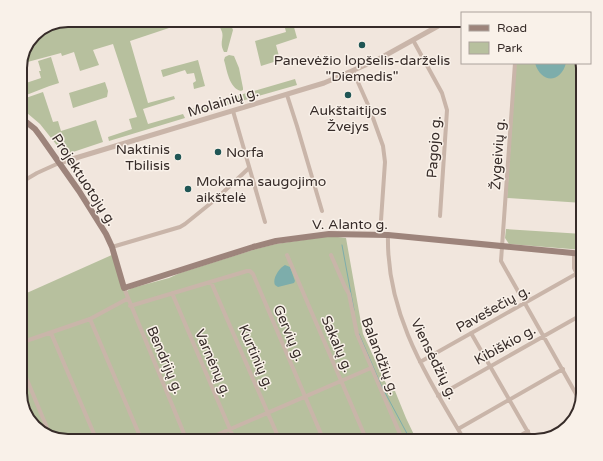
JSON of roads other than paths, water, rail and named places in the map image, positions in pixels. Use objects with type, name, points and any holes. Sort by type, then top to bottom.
[{"type":"main road","name":"Projektuotojų g.","points":[[27,123],[35,129],[98,219],[112,247],[124,288]]},
{"type":"main road","name":"V. Alanto g.","points":[[124,288],[253,247],[276,241],[329,234],[388,235],[574,253]]},
{"type":"street","name":"Molainių g.","points":[[27,179],[59,163],[287,95],[353,71],[436,27]]},
{"type":"street","name":"Pagojo g.","points":[[413,40],[442,93],[447,110],[440,216]]},
{"type":"street","name":"Žygeivių g.","points":[[515,64],[501,261],[576,393]]},
{"type":"street","points":[[353,71],[384,146],[385,162],[380,235]]},
{"type":"street","points":[[287,95],[322,211]]},
{"type":"street","points":[[233,111],[265,222]]},
{"type":"street","points":[[112,247],[180,227],[216,199],[249,168]]},
{"type":"street","name":"Viensėdžių g.","points":[[388,235],[390,272],[396,300],[406,332],[438,396],[461,434]]},
{"type":"street","points":[[574,253],[573,262],[576,274]]},
{"type":"street","name":"Sakalų g.","points":[[287,255],[364,434]]},
{"type":"street","name":"Balandžių g.","points":[[332,255],[345,287],[350,294],[355,327],[400,434]]},
{"type":"street","name":"Gervių g.","points":[[130,306],[250,271],[253,274],[321,434]]},
{"type":"street","name":"Pavešečių g.","points":[[420,362],[576,274]]},
{"type":"street","name":"Kurtinių g.","points":[[211,282],[277,434]]},
{"type":"street","name":"Bendrijų g.","points":[[124,288],[127,299],[184,434]]},
{"type":"street","name":"Varnėnų g.","points":[[172,293],[232,434]]},
{"type":"street","points":[[27,341],[90,319],[127,299]]},
{"type":"street","name":"Kibiškio g.","points":[[438,396],[576,318]]},
{"type":"street","points":[[90,319],[139,434]]},
{"type":"street","points":[[52,333],[94,434]]},
{"type":"street","points":[[471,334],[530,434]]},
{"type":"street","points":[[220,434],[371,368]]},
{"type":"street","points":[[458,429],[563,369]]},
{"type":"street","points":[[27,380],[48,429]]},
{"type":"street","points":[[523,434],[528,431]]},
{"type":"water","points":[[535,64],[566,64],[563,70],[556,77],[546,78],[538,70]]},
{"type":"water","points":[[285,265],[290,267],[295,281],[294,283],[278,287],[275,285],[274,280],[278,271]]},
{"type":"waterway","points":[[342,245],[354,310]]},
{"type":"waterway","points":[[359,334],[381,385],[407,434]]},
{"type":"place","name":"Panevėžio lopšelis-darželis \"Diemedis\"","points":[[362,45]]},
{"type":"place","name":"Aukštaitijos Žvejys","points":[[348,95]]},
{"type":"place","name":"Norfa","points":[[218,152]]},
{"type":"place","name":"Naktinis Tbilisis","points":[[178,157]]},
{"type":"place","name":"Mokama saugojimo aikštelė","points":[[188,189]]}]
